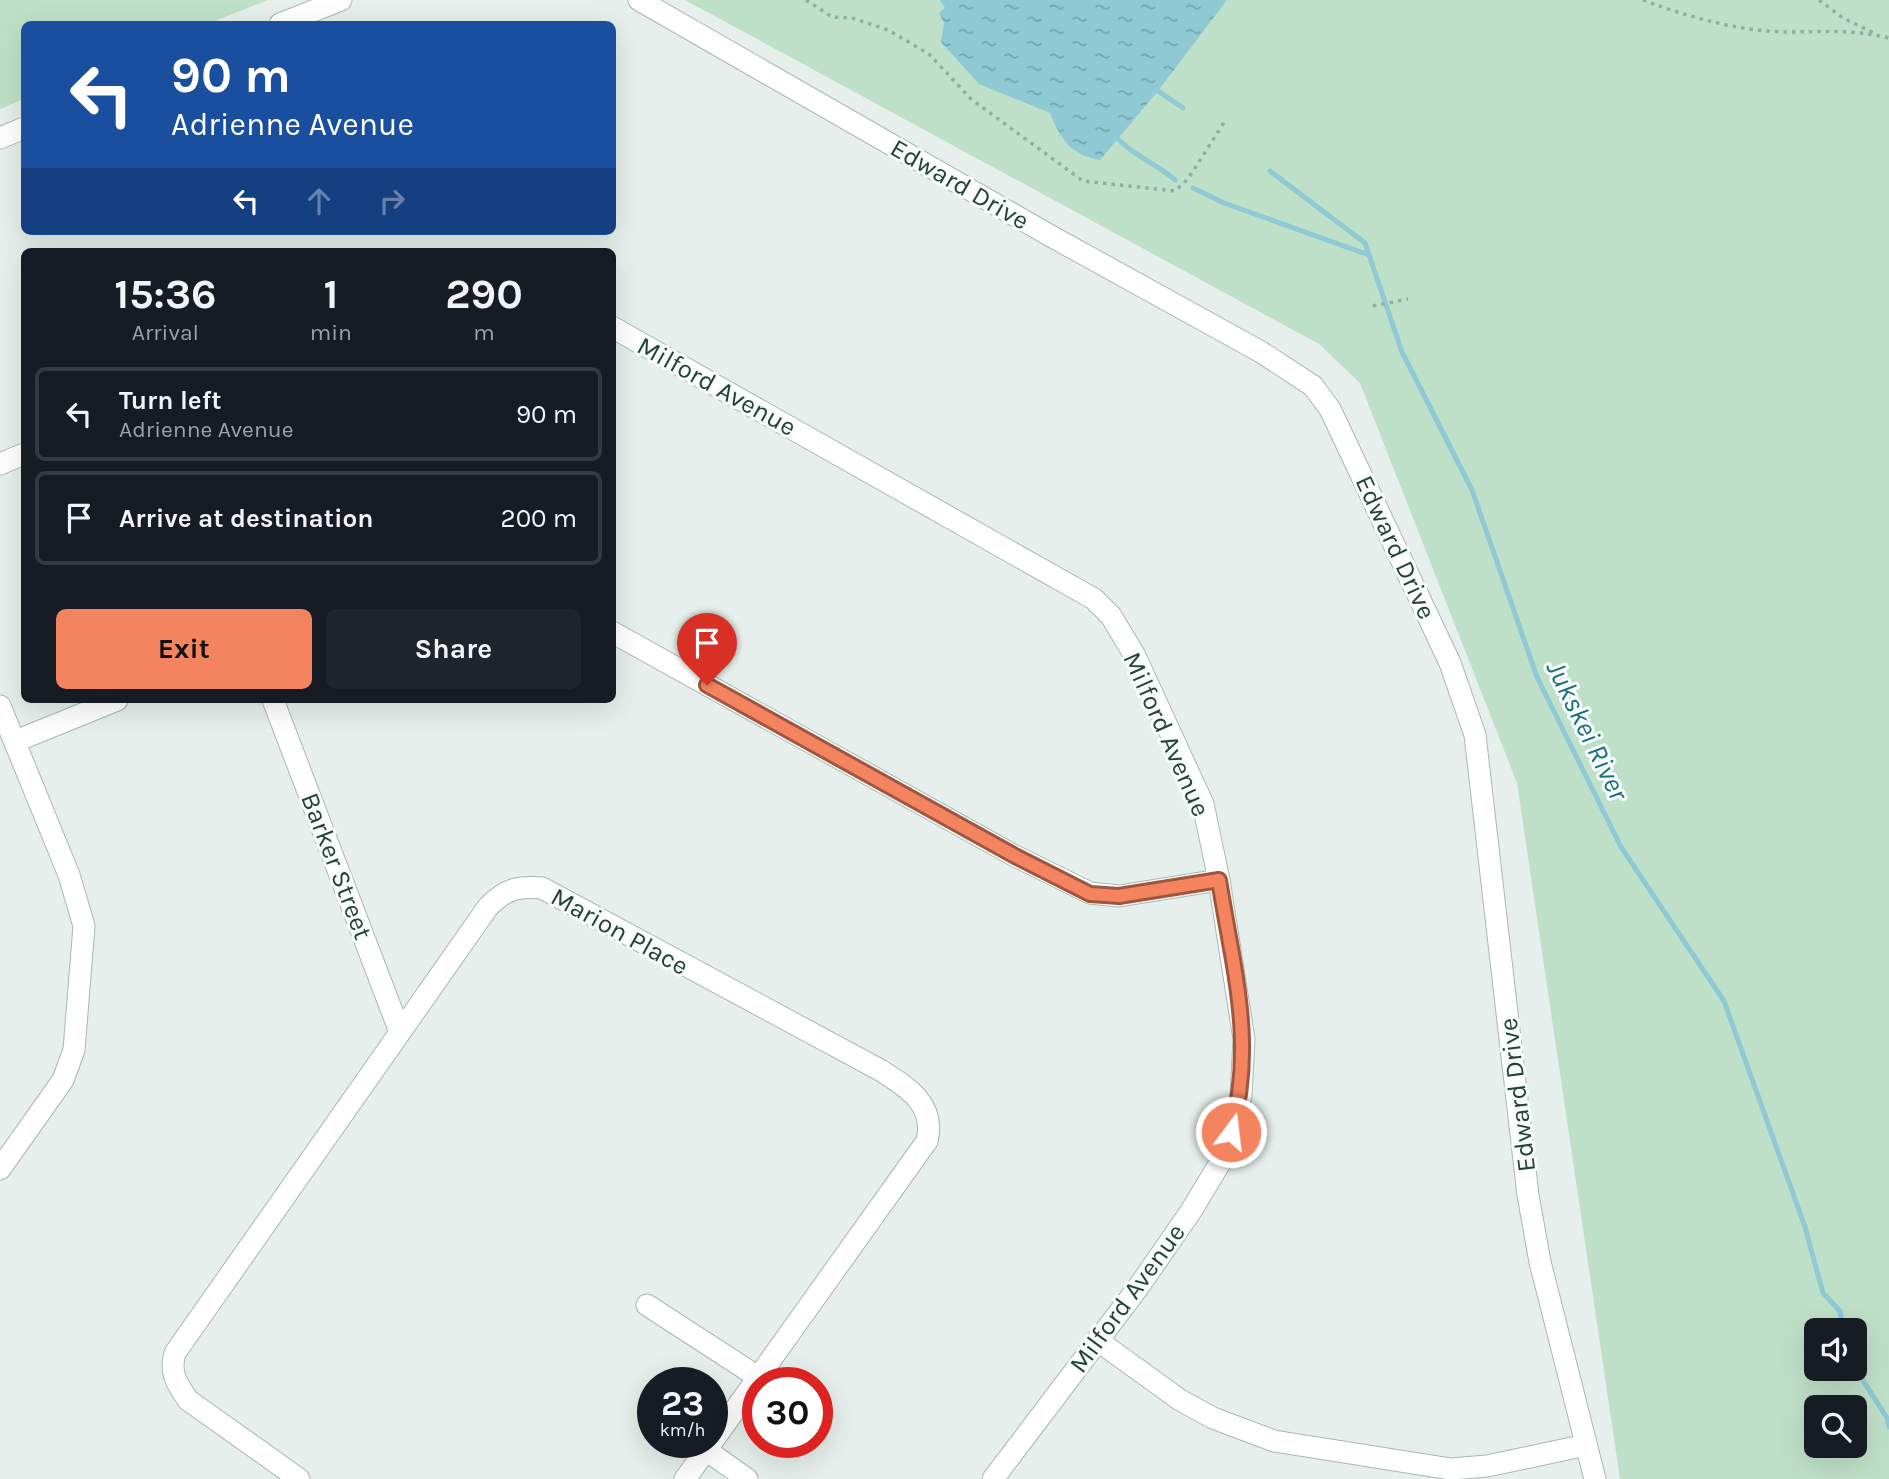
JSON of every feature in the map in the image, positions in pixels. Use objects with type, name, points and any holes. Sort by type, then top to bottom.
[{"type":"street","points":[[288,21],[341,0]]},
{"type":"street","name":"Edward Drive","points":[[639,0],[1037,229],[1261,352],[1313,386],[1326,402],[1450,663],[1475,735],[1528,1195],[1541,1262],[1594,1479]]},
{"type":"street","points":[[0,138],[21,129]]},
{"type":"street","name":"Milford Avenue","points":[[616,329],[1094,599],[1111,616],[1135,656],[1203,804],[1219,880],[1244,1039],[1241,1096],[1220,1163],[1204,1190],[1137,1289],[993,1479]]},
{"type":"street","points":[[0,464],[21,455]]},
{"type":"street","points":[[616,634],[1015,856],[1090,894],[1119,896],[1219,880]]},
{"type":"street","points":[[16,741],[110,703]]},
{"type":"street","name":"Barker Street","points":[[274,703],[400,1032]]},
{"type":"street","points":[[0,706],[78,900],[84,926],[74,1050],[63,1080],[0,1169]]},
{"type":"street","name":"Marion Place","points":[[299,1479],[188,1400],[175,1382],[173,1361],[180,1343],[488,907],[505,891],[521,886],[542,888],[910,1089],[924,1105],[929,1120],[927,1141],[765,1367]]},
{"type":"street","points":[[647,1305],[743,1367]]},
{"type":"street","points":[[1097,1340],[1180,1400],[1213,1418],[1274,1441],[1419,1467],[1451,1469],[1486,1466],[1586,1445]]},
{"type":"street","name":"Marion Place","points":[[728,1420],[742,1400]]},
{"type":"street","name":"Marion Place","points":[[685,1479],[700,1458]]},
{"type":"street","points":[[724,1458],[747,1479]]},
{"type":"path","points":[[806,0],[832,18],[871,24],[920,48],[971,99],[1083,181],[1175,191],[1188,179],[1224,121]]},
{"type":"path","points":[[1643,0],[1671,10],[1749,29],[1786,32],[1833,29],[1889,37]]},
{"type":"path","points":[[1819,0],[1843,18],[1879,35]]},
{"type":"path","points":[[1373,306],[1408,299]]},
{"type":"green space","points":[[0,0],[268,0],[215,21],[21,21],[21,100],[0,109]]},
{"type":"green space","points":[[685,0],[1889,0],[1889,1479],[1620,1479],[1517,783],[1360,383],[1319,344]]},
{"type":"water","points":[[940,0],[1227,0],[1158,91],[1100,160],[1074,150],[1058,131],[1050,113],[979,84],[941,42],[944,23],[939,13],[945,8]]},
{"type":"waterway","points":[[1158,91],[1183,108]]},
{"type":"waterway","points":[[1119,140],[1175,180]]},
{"type":"waterway","name":"Jukskei River","points":[[1270,171],[1365,243],[1402,352],[1472,490],[1537,677],[1621,847],[1724,1001],[1805,1227],[1823,1293],[1840,1311],[1841,1318]]},
{"type":"waterway","points":[[1193,188],[1224,203],[1369,255]]},
{"type":"waterway","name":"Jukskei River","points":[[1863,1381],[1887,1418],[1889,1427]]},
{"type":"route","points":[[707,685],[1015,856],[1090,894],[1119,896],[1219,880],[1244,1039],[1241,1096],[1231,1132]]}]
